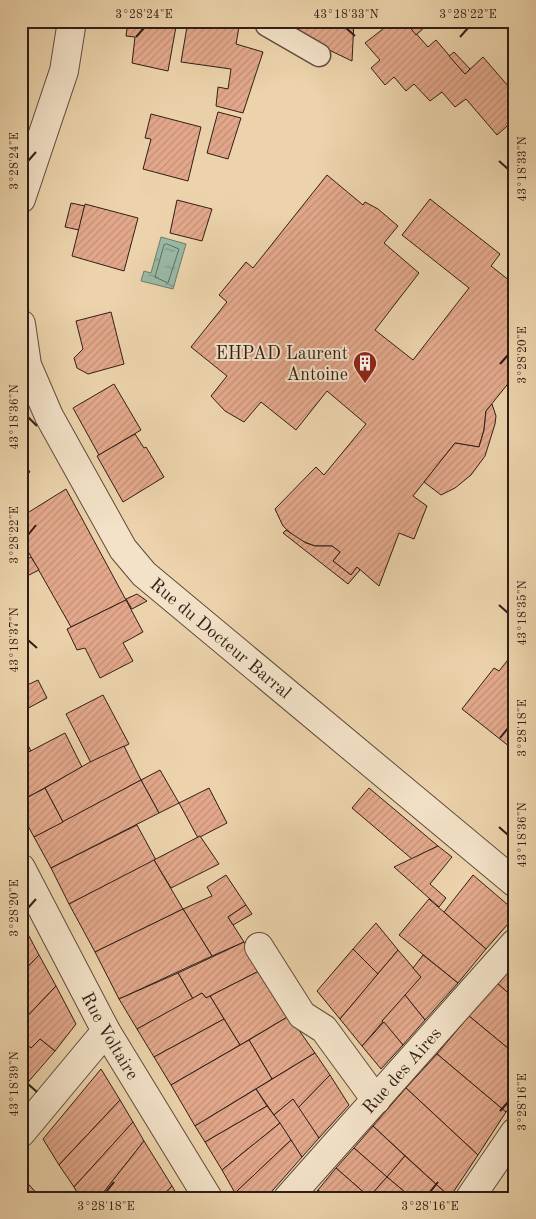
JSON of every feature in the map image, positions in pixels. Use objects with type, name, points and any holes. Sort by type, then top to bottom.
[{"type":"street","points":[[21,199],[64,71],[72,21]]},
{"type":"street","name":"Rue du Docteur Barral","points":[[21,324],[27,365],[49,416],[123,549],[144,574],[515,883]]},
{"type":"street","name":"Rue Voltaire","points":[[21,868],[106,1031],[208,1198]]},
{"type":"street","name":"Rue des Aires","points":[[288,1198],[515,943]]},
{"type":"street","points":[[259,947],[302,1015],[324,1029],[376,1100]]},
{"type":"street","points":[[21,1133],[106,1031]]},
{"type":"street","points":[[470,1198],[515,1132]]},
{"type":"lane","points":[[267,21],[267,25],[319,55]]},
{"type":"water","points":[[161,237],[186,244],[173,289],[141,281],[144,271],[151,273]]},
{"type":"building","points":[[128,21],[177,21],[168,71],[132,63],[135,37],[126,36]]},
{"type":"building","points":[[188,21],[239,27],[236,44],[263,52],[243,113],[216,106],[218,87],[228,89],[231,69],[181,62]]},
{"type":"building","points":[[289,21],[336,24],[336,21],[354,21],[352,61],[306,39]]},
{"type":"building","points":[[393,21],[405,21],[428,47],[436,40],[465,74],[483,57],[515,94],[515,119],[497,135],[466,99],[455,107],[442,92],[430,101],[414,84],[406,91],[394,77],[385,85],[371,68],[380,60],[365,43]]},
{"type":"building","points":[[405,21],[420,21],[425,27],[416,35]]},
{"type":"building","points":[[454,52],[470,69],[465,74],[449,56]]},
{"type":"building","points":[[218,112],[241,118],[228,159],[207,153]]},
{"type":"building","points":[[151,114],[201,127],[188,181],[143,169],[151,139],[145,138]]},
{"type":"building","name":"EHPAD Laurent Antoine","points":[[327,175],[363,205],[365,202],[378,209],[398,226],[384,243],[419,273],[375,330],[413,360],[469,288],[402,235],[430,199],[500,254],[491,266],[515,285],[515,375],[486,411],[484,430],[479,447],[455,443],[413,496],[427,506],[414,539],[399,533],[379,586],[357,567],[351,575],[333,561],[340,552],[332,546],[315,546],[297,539],[283,526],[275,509],[316,467],[324,475],[366,424],[327,391],[296,430],[261,402],[244,422],[225,411],[211,396],[227,376],[191,347],[227,302],[219,295],[246,262],[253,268]]},
{"type":"building","points":[[177,200],[212,209],[202,241],[170,233]]},
{"type":"building","points":[[71,203],[85,206],[79,230],[65,227]]},
{"type":"building","points":[[85,204],[138,218],[124,271],[72,256]]},
{"type":"building","points":[[111,312],[124,364],[88,374],[77,368],[74,358],[83,349],[76,321]]},
{"type":"building","points":[[114,384],[141,430],[99,455],[73,408]]},
{"type":"building","points":[[492,404],[496,416],[495,424],[485,456],[471,475],[455,488],[441,495],[424,482],[455,443],[479,447],[484,430],[486,411]]},
{"type":"building","points":[[135,434],[144,448],[146,447],[164,477],[123,502],[97,456]]},
{"type":"building","points":[[21,457],[30,472],[21,478]]},
{"type":"building","points":[[66,489],[126,600],[71,627],[21,539],[21,517]]},
{"type":"building","points":[[286,530],[306,543],[315,546],[332,546],[340,552],[333,561],[351,575],[357,567],[360,570],[348,584],[283,533]]},
{"type":"building","points":[[31,557],[39,570],[21,579],[21,562]]},
{"type":"building","points":[[137,594],[147,601],[132,609],[126,599]]},
{"type":"building","points":[[126,600],[143,632],[123,643],[133,661],[100,678],[85,648],[77,650],[67,629]]},
{"type":"building","points":[[515,651],[515,751],[462,709],[494,668],[499,671]]},
{"type":"building","points":[[38,680],[47,698],[21,712],[21,688]]},
{"type":"building","points":[[103,695],[129,744],[91,763],[66,714]]},
{"type":"building","points":[[21,731],[31,751],[21,756]]},
{"type":"building","points":[[65,733],[82,767],[21,801],[21,756]]},
{"type":"building","points":[[124,746],[141,780],[63,822],[45,788],[90,762]]},
{"type":"building","points":[[160,770],[179,803],[159,813],[141,780]]},
{"type":"building","points":[[141,780],[159,813],[51,868],[34,837]]},
{"type":"building","points":[[45,788],[63,822],[34,837],[21,813],[21,801]]},
{"type":"building","points":[[209,788],[227,823],[198,838],[179,803]]},
{"type":"building","points":[[369,788],[438,846],[412,859],[352,808]]},
{"type":"building","points":[[137,825],[156,860],[69,904],[51,868]]},
{"type":"building","points":[[200,836],[219,864],[171,888],[154,860]]},
{"type":"building","points":[[438,846],[452,857],[430,884],[446,898],[439,907],[394,867]]},
{"type":"building","points":[[154,860],[183,909],[95,952],[69,904]]},
{"type":"building","points":[[226,875],[246,905],[228,917],[244,942],[212,956],[183,909],[212,896],[207,887]]},
{"type":"building","points":[[473,875],[515,911],[515,916],[486,949],[444,912]]},
{"type":"building","points":[[429,899],[486,949],[458,983],[399,935]]},
{"type":"building","points":[[246,905],[252,914],[233,925],[228,917]]},
{"type":"building","points":[[183,909],[212,956],[119,999],[95,952]]},
{"type":"building","points":[[21,921],[39,955],[21,974]]},
{"type":"building","points":[[376,923],[398,950],[378,974],[353,949]]},
{"type":"building","points":[[244,942],[261,970],[206,998],[202,993],[193,999],[178,973]]},
{"type":"building","points":[[353,949],[378,974],[340,1019],[317,991]]},
{"type":"building","points":[[398,950],[421,977],[362,1046],[340,1019]]},
{"type":"building","points":[[39,955],[56,986],[21,1023],[21,974]]},
{"type":"building","points":[[423,955],[458,983],[425,1020],[405,995],[421,977],[413,968]]},
{"type":"building","points":[[515,963],[515,999],[497,983]]},
{"type":"building","points":[[261,970],[289,1016],[240,1045],[210,996]]},
{"type":"building","points":[[178,973],[193,999],[137,1029],[119,999]]},
{"type":"building","points":[[497,983],[515,999],[515,1054],[469,1016]]},
{"type":"building","points":[[56,986],[76,1024],[55,1051],[40,1039],[31,1048],[21,1040],[21,1023]]},
{"type":"building","points":[[202,993],[206,998],[210,996],[224,1019],[154,1057],[137,1029]]},
{"type":"building","points":[[405,995],[425,1020],[403,1045],[382,1021]]},
{"type":"building","points":[[289,1016],[315,1053],[272,1079],[249,1040]]},
{"type":"building","points":[[469,1016],[515,1054],[515,1099],[506,1112],[437,1054]]},
{"type":"building","points":[[224,1019],[240,1045],[171,1085],[154,1057]]},
{"type":"building","points":[[384,1022],[403,1045],[381,1069],[362,1046]]},
{"type":"building","points":[[40,1039],[55,1051],[23,1088],[21,1040],[31,1048]]},
{"type":"building","points":[[249,1040],[272,1079],[195,1126],[171,1085]]},
{"type":"building","points":[[315,1053],[330,1075],[298,1108],[293,1099],[274,1115],[256,1089]]},
{"type":"building","points":[[437,1054],[506,1112],[478,1155],[406,1088]]},
{"type":"building","points":[[101,1069],[120,1100],[59,1165],[43,1139]]},
{"type":"building","points":[[330,1075],[349,1105],[319,1138],[298,1108]]},
{"type":"building","points":[[406,1088],[478,1155],[450,1197],[373,1126]]},
{"type":"building","points":[[256,1089],[267,1106],[205,1142],[195,1126]]},
{"type":"building","points":[[293,1099],[319,1138],[302,1157],[274,1115]]},
{"type":"building","points":[[120,1100],[133,1122],[74,1187],[59,1165]]},
{"type":"building","points":[[267,1106],[280,1123],[222,1170],[205,1142]]},
{"type":"building","points":[[133,1122],[144,1141],[99,1198],[80,1198],[74,1187]]},
{"type":"building","points":[[280,1123],[291,1140],[235,1193],[222,1170]]},
{"type":"building","points":[[373,1126],[405,1156],[387,1177],[354,1148]]},
{"type":"building","points":[[291,1140],[302,1157],[266,1198],[238,1198],[235,1193]]},
{"type":"building","points":[[144,1141],[172,1186],[161,1198],[99,1198]]},
{"type":"building","points":[[354,1148],[387,1177],[369,1197],[336,1168]]},
{"type":"building","points":[[405,1156],[450,1197],[412,1198],[387,1177]]},
{"type":"building","points":[[336,1168],[369,1197],[327,1198],[318,1190]]},
{"type":"building","points":[[21,1176],[41,1198],[21,1198]]},
{"type":"building","points":[[387,1177],[412,1198],[369,1197]]},
{"type":"building","points":[[172,1186],[179,1198],[161,1198]]},
{"type":"building","points":[[318,1190],[327,1198],[310,1198]]},
{"type":"place","name":"EHPAD Laurent Antoine","points":[[365,384]]}]
